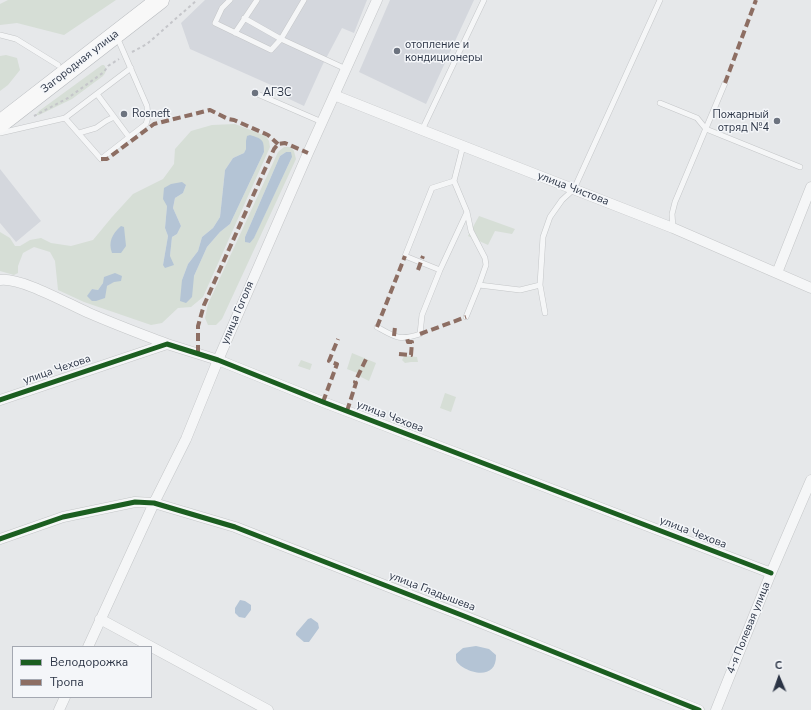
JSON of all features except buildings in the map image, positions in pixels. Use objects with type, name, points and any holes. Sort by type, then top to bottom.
[{"type":"highway","name":"Загородная улица","points":[[0,110],[141,0]]},
{"type":"highway","name":"Загородная улица","points":[[0,124],[160,0]]},
{"type":"street","name":"улица Гоголя","points":[[88,646],[154,503],[186,439],[218,360],[377,0]]},
{"type":"street","name":"улица Чистова","points":[[334,95],[673,228],[811,288]]},
{"type":"street","points":[[777,273],[811,187]]},
{"type":"street","name":"улица Чехова","points":[[0,280],[16,281],[27,285],[90,314],[167,344],[218,360],[323,402],[771,573]]},
{"type":"street","name":"улица Чехова","points":[[0,400],[167,344]]},
{"type":"street","name":"4-я Полевая улица","points":[[716,710],[771,573],[811,480]]},
{"type":"street","name":"улица Гладышева","points":[[0,539],[63,517],[135,502],[154,503],[235,527],[471,618],[699,710]]},
{"type":"street","points":[[100,619],[150,646]]},
{"type":"street","points":[[152,647],[268,710]]},
{"type":"street","points":[[58,710],[64,698]]},
{"type":"lane","points":[[230,0],[222,8],[215,23],[271,50],[281,39],[304,0]]},
{"type":"lane","points":[[235,33],[257,0]]},
{"type":"lane","points":[[422,130],[484,0]]},
{"type":"lane","points":[[545,313],[540,285],[543,237],[550,217],[562,200],[574,189],[660,0]]},
{"type":"lane","points":[[244,18],[281,39],[346,69]]},
{"type":"lane","points":[[65,118],[101,159],[146,124],[148,116],[147,106],[126,54],[116,34]]},
{"type":"lane","points":[[0,35],[16,39],[58,65]]},
{"type":"lane","points":[[0,133],[65,118],[131,68]]},
{"type":"lane","points":[[673,228],[672,214],[675,202],[725,83]]},
{"type":"lane","points":[[255,93],[322,122]]},
{"type":"lane","points":[[97,94],[129,137]]},
{"type":"lane","points":[[660,102],[697,118],[706,129],[800,167]]},
{"type":"lane","points":[[79,134],[96,128],[114,117]]},
{"type":"lane","points":[[462,146],[454,181],[467,212],[471,231],[485,258],[486,265],[480,285],[466,317]]},
{"type":"lane","points":[[440,270],[405,256],[432,188],[454,181]]},
{"type":"lane","points":[[377,327],[394,336],[407,338],[420,334],[422,315],[440,270],[467,212]]},
{"type":"lane","points":[[480,285],[520,290],[540,285]]},
{"type":"path","points":[[17,129],[42,111],[68,98],[104,72],[108,66],[126,54],[147,44],[197,0]]},
{"type":"shaded area","points":[[8,0],[116,0],[64,35],[17,23],[0,25],[0,4]]},
{"type":"shaded area","points":[[205,0],[367,0],[354,33],[342,28],[322,66],[304,106],[287,98],[289,93],[190,49],[181,23]]},
{"type":"shaded area","points":[[390,0],[474,0],[426,104],[359,72]]},
{"type":"shaded area","points":[[6,55],[17,58],[20,70],[8,85],[0,91],[0,56]]},
{"type":"shaded area","points":[[102,65],[105,66],[106,69],[103,76],[72,99],[39,115],[36,115],[39,111]]},
{"type":"shaded area","points":[[235,124],[266,136],[270,147],[203,297],[191,307],[178,308],[162,323],[151,325],[84,302],[58,290],[55,261],[50,252],[34,247],[23,253],[18,266],[18,273],[14,275],[0,271],[0,232],[10,238],[15,246],[20,246],[30,240],[41,238],[51,243],[71,246],[93,240],[133,194],[163,179],[174,164],[175,149],[191,131],[212,125]],"holes":[[[246,141],[264,152],[230,224],[220,232],[207,247],[194,276],[182,280],[188,264],[198,251],[202,237],[213,228],[220,217],[225,170],[233,158],[244,153],[246,149]],[[186,185],[183,193],[175,198],[173,208],[181,226],[177,234],[172,237],[170,256],[163,265],[168,236],[165,228],[167,206]],[[122,276],[88,296],[92,289],[98,290],[103,283]]]},
{"type":"shaded area","points":[[284,147],[291,147],[294,151],[296,159],[222,319],[216,325],[208,325],[205,318],[208,304],[278,152]],"holes":[[[286,152],[292,157],[254,237],[250,243],[246,242],[245,237],[280,156]]]},
{"type":"shaded area","points":[[0,169],[41,221],[16,242],[0,223]]},
{"type":"shaded area","points":[[479,216],[515,229],[512,234],[495,231],[488,245],[468,236]]},
{"type":"shaded area","points":[[352,353],[376,363],[369,381],[359,376],[360,374],[347,369]]},
{"type":"shaded area","points":[[404,356],[417,357],[418,362],[405,363],[402,360]]},
{"type":"shaded area","points":[[301,360],[312,364],[310,370],[298,366]]},
{"type":"shaded area","points":[[445,393],[456,397],[451,412],[440,408]]},
{"type":"water","points":[[250,135],[262,140],[264,144],[264,152],[230,224],[220,232],[207,247],[194,276],[192,297],[186,303],[180,301],[182,280],[188,264],[198,251],[202,237],[213,228],[220,217],[225,170],[233,158],[244,153],[246,149],[247,136]]},
{"type":"water","points":[[286,152],[291,152],[292,157],[254,238],[250,243],[245,242],[245,237],[280,156]]},
{"type":"water","points":[[182,182],[186,185],[183,193],[175,198],[173,208],[181,226],[177,234],[172,237],[170,256],[174,265],[165,268],[163,265],[168,236],[165,228],[167,206],[163,199],[164,188],[171,184]]},
{"type":"water","points":[[121,226],[124,227],[126,246],[121,253],[112,253],[110,245],[112,238]]},
{"type":"water","points":[[115,273],[122,276],[121,281],[114,282],[107,286],[105,298],[92,301],[87,296],[92,289],[98,290],[103,283],[104,277]]},
{"type":"water","points":[[240,600],[251,605],[251,610],[245,618],[239,617],[235,613],[235,608]]},
{"type":"water","points":[[311,618],[318,623],[319,628],[309,642],[304,642],[296,635],[296,633],[308,619]]},
{"type":"water","points":[[476,646],[489,649],[496,655],[495,664],[491,670],[485,672],[470,671],[464,668],[456,660],[456,654],[463,648]]},
{"type":"marked path","points":[[725,83],[756,0]]},
{"type":"marked path","points":[[101,159],[107,159],[154,124],[210,110],[268,135],[278,144]]},
{"type":"marked path","points":[[198,353],[198,326],[204,305],[274,149],[278,144],[285,143],[308,153]]},
{"type":"marked path","points":[[377,327],[405,256]]},
{"type":"marked path","points":[[418,270],[423,256]]},
{"type":"marked path","points":[[420,334],[466,317]]},
{"type":"marked path","points":[[394,336],[395,327]]},
{"type":"marked path","points":[[399,354],[411,355],[412,342],[408,342],[407,338]]},
{"type":"marked path","points":[[323,402],[337,364],[329,361],[338,339]]},
{"type":"marked path","points":[[347,411],[356,383],[355,382],[367,357]]},
{"type":"cycle path","points":[[0,400],[167,344],[218,360],[323,402],[771,573]]},
{"type":"cycle path","points":[[0,539],[63,517],[135,502],[154,503],[235,527],[464,616],[699,710]]},
{"type":"place","name":"отопление и кондиционеры","points":[[397,51]]},
{"type":"place","name":"АГЗС","points":[[255,93]]},
{"type":"place","name":"Rosneft","points":[[124,114]]},
{"type":"place","name":"Пожарный отряд №4","points":[[777,121]]}]
